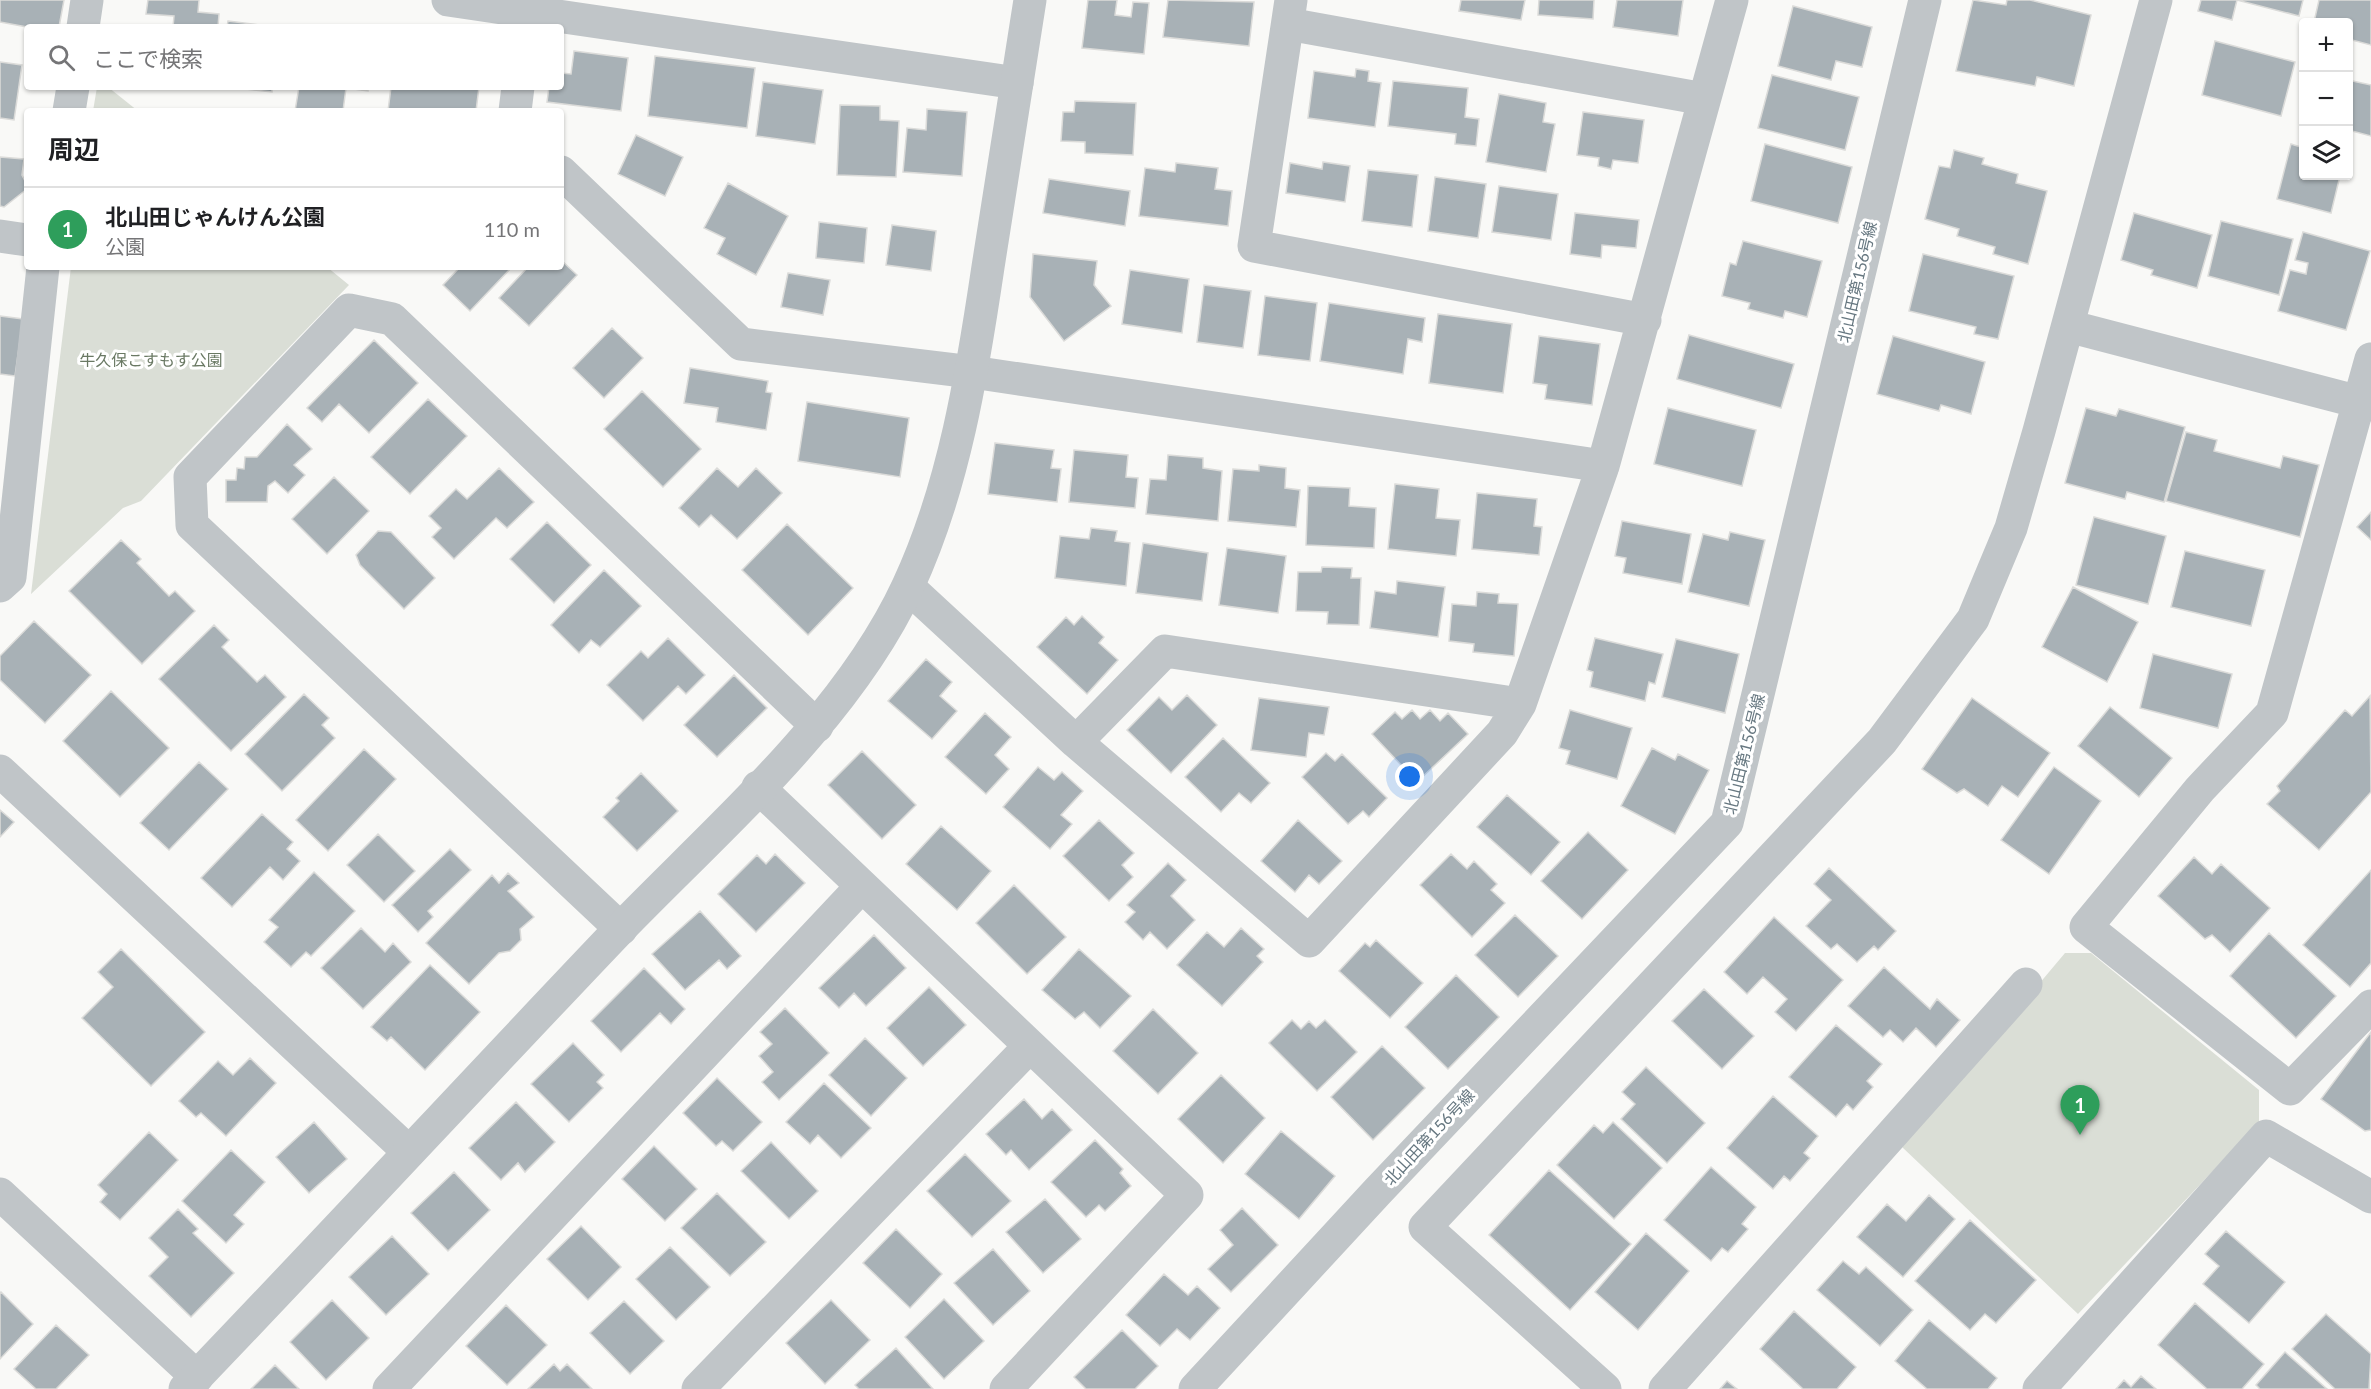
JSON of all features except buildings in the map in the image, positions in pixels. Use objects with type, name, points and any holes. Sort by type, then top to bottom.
[{"type":"street","points":[[84,24],[87,0]]},
{"type":"street","points":[[448,0],[524,20],[555,24]]},
{"type":"street","points":[[0,1194],[191,1383],[816,726],[866,660],[908,587],[933,521],[954,451],[972,372],[1030,0]]},
{"type":"street","points":[[908,587],[1076,742],[1309,941],[1502,733],[1520,704],[1603,466],[1646,320],[1732,0]]},
{"type":"street","name":"北山田第156号線","points":[[1195,1389],[1378,1191],[1727,824],[1925,0]]},
{"type":"street","points":[[1605,1389],[1425,1227],[1882,741],[1973,619],[2011,528],[2156,0]]},
{"type":"street","points":[[1646,320],[1254,246],[1290,12],[1704,99]]},
{"type":"street","points":[[564,25],[1017,83]]},
{"type":"street","points":[[70,108],[73,90]]},
{"type":"street","points":[[515,108],[518,90]]},
{"type":"street","points":[[564,175],[741,344],[972,372],[1603,466]]},
{"type":"street","points":[[0,236],[24,240]]},
{"type":"street","points":[[0,586],[10,577],[43,270]]},
{"type":"street","points":[[621,929],[192,525],[190,477],[349,310],[392,319],[816,726]]},
{"type":"street","points":[[2068,326],[2365,403]]},
{"type":"street","points":[[2371,359],[2365,403],[2272,713],[2200,789],[2086,927],[2290,1089],[2371,1006]]},
{"type":"street","points":[[1076,742],[1165,651],[1520,704]]},
{"type":"street","points":[[0,771],[409,1152]]},
{"type":"street","points":[[758,787],[1187,1195],[1006,1389]]},
{"type":"street","points":[[389,1389],[862,886]]},
{"type":"street","points":[[1665,1389],[2026,984]]},
{"type":"street","points":[[698,1389],[1030,1046]]},
{"type":"street","points":[[2038,1389],[2266,1136],[2371,1197]]},
{"type":"green space","points":[[96,90],[112,90],[134,108],[94,108]]},
{"type":"green space","name":"牛久保こすもす公園","points":[[71,270],[331,270],[349,285],[141,501],[123,508],[31,594]]},
{"type":"green space","points":[[2065,953],[2091,953],[2259,1090],[2259,1122],[2078,1314],[1902,1147]]},
{"type":"place","name":"北山田じゃんけん公園","points":[[2080,1135]]}]
